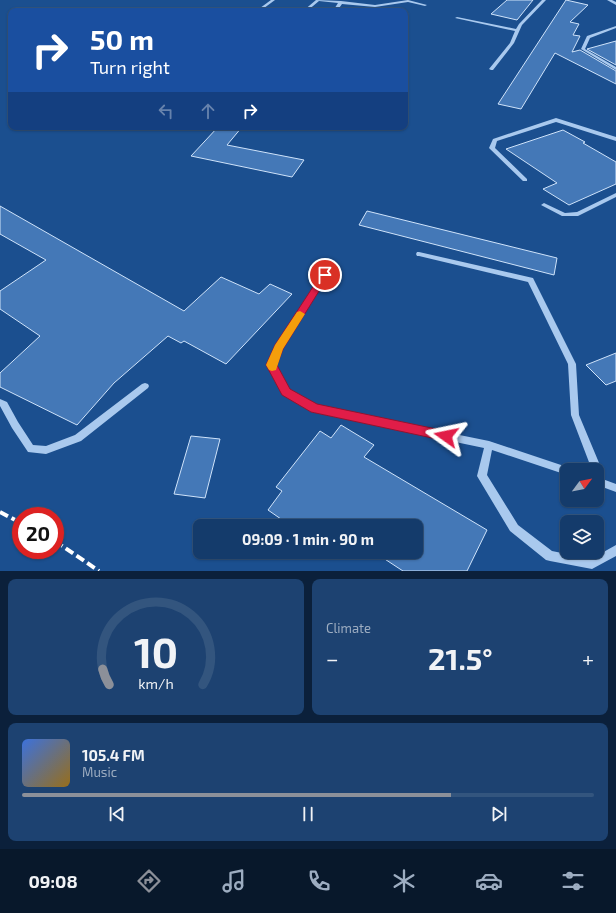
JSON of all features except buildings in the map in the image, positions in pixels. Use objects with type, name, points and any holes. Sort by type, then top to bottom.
[{"type":"street","points":[[262,8],[273,0]]},
{"type":"street","points":[[309,8],[319,0],[375,6],[408,1],[425,4]]},
{"type":"street","points":[[491,69],[512,43],[520,25],[544,0]]},
{"type":"street","points":[[609,0],[616,4]]},
{"type":"street","points":[[337,8],[341,2]]},
{"type":"street","points":[[457,18],[518,30]]},
{"type":"street","points":[[616,27],[588,37],[583,49],[616,69]]},
{"type":"street","points":[[525,180],[492,148],[495,140],[556,120],[616,139]]},
{"type":"street","points":[[544,205],[564,215],[578,214],[616,195]]},
{"type":"street","points":[[419,254],[531,280],[572,364],[575,415],[594,463]]},
{"type":"street","points":[[325,275],[279,348],[271,365],[286,392],[315,409],[489,445],[560,469]]},
{"type":"street","points":[[0,402],[4,404],[15,425],[31,449],[46,450],[78,438],[145,386]]},
{"type":"street","points":[[489,445],[482,476],[514,528],[550,556],[592,564],[616,550]]},
{"type":"street","points":[[604,484],[616,488]]},
{"type":"railway","points":[[0,512],[12,518]]},
{"type":"railway","points":[[64,547],[99,571]]},
{"type":"slow traffic","points":[[272,367],[271,365],[279,348],[300,314]]},
{"type":"route","points":[[325,275],[279,348],[271,365],[286,392],[315,409],[446,436]]}]
